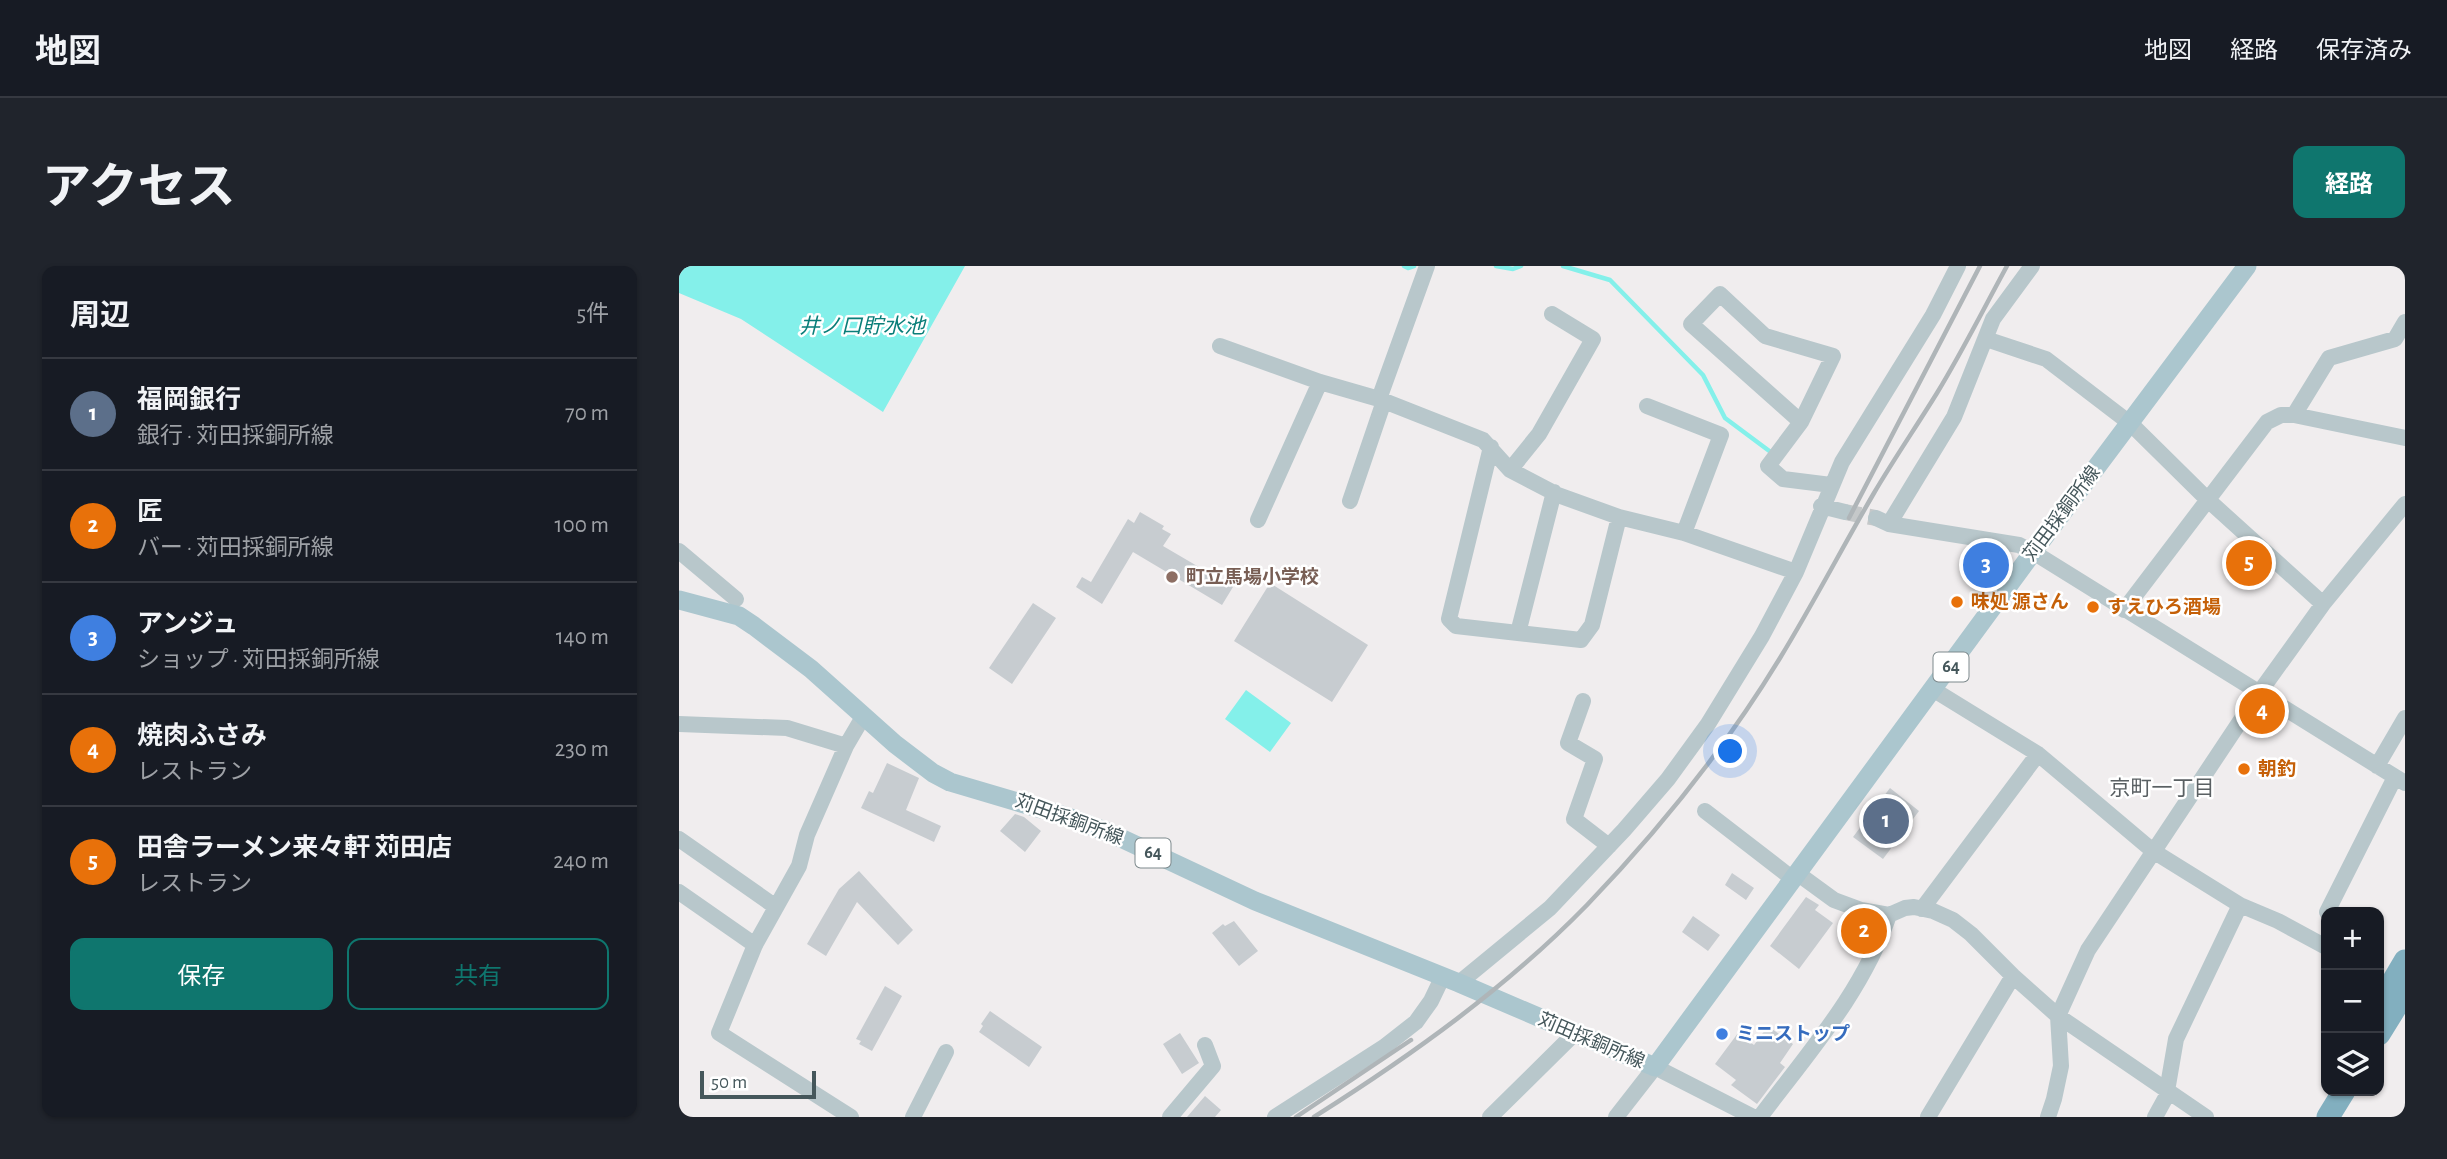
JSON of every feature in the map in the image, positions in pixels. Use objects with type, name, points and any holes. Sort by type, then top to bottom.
[{"type":"highway","points":[[2379,1033],[2405,961]]},
{"type":"highway","points":[[2311,1117],[2324,1096]]},
{"type":"highway","points":[[2327,1117],[2341,1096]]},
{"type":"main road","name":"苅田採銅所線","points":[[679,600],[739,616],[811,669],[863,717],[933,773],[950,782],[1065,816],[1110,833],[1255,901],[1451,980],[1655,1068],[2033,552],[2247,266]]},
{"type":"street","points":[[1350,501],[1427,266]]},
{"type":"street","points":[[1275,1117],[1384,1047],[1416,1022],[1451,980],[1550,908],[1668,779],[1708,724],[1762,636],[1795,572],[1842,462],[1933,315],[1958,266]]},
{"type":"street","points":[[2032,266],[1993,319],[1954,417],[1882,521],[2019,545],[2400,780],[2330,907]]},
{"type":"street","points":[[1801,422],[1691,324],[1720,294],[1765,336],[1833,356],[1801,422],[1768,466],[1783,478],[1831,485]]},
{"type":"street","points":[[1510,470],[1539,434],[1593,339],[1552,314]]},
{"type":"street","points":[[2294,415],[2329,358],[2395,340],[2405,322]]},
{"type":"street","points":[[1986,339],[2046,359],[2131,424],[2323,604]]},
{"type":"street","points":[[1220,346],[1320,382],[1381,400],[1483,440],[1510,470],[1554,492],[1619,517],[1684,533],[1795,572]]},
{"type":"street","points":[[1258,520],[1320,382]]},
{"type":"street","points":[[1647,406],[1721,435],[1684,533]]},
{"type":"street","points":[[2124,610],[2267,422],[2281,415],[2294,415],[2405,438]]},
{"type":"street","points":[[1491,447],[1449,620],[1456,626],[1581,640],[1592,625],[1619,517]]},
{"type":"street","points":[[1518,633],[1554,492]]},
{"type":"street","points":[[2048,1117],[2055,1099],[2061,1066],[2058,1016],[2088,950],[2259,694],[2323,604],[2405,504]]},
{"type":"street","points":[[1822,506],[1845,512]]},
{"type":"street","points":[[679,551],[736,599]]},
{"type":"street","points":[[1934,690],[2038,754],[2153,851],[2241,905],[2320,944]]},
{"type":"street","points":[[1583,701],[1568,743],[1595,759],[1574,819],[1609,846]]},
{"type":"street","points":[[852,1117],[719,1033],[755,945],[799,866],[807,835],[846,746],[863,717]]},
{"type":"street","points":[[2377,766],[2405,718]]},
{"type":"street","points":[[679,724],[787,728],[846,746]]},
{"type":"street","points":[[1922,909],[2038,754]]},
{"type":"street","points":[[1705,811],[1795,876],[1847,906],[1889,915],[1905,908],[1922,909],[1944,915],[1963,926],[2058,1016],[2168,1088],[2206,1117]]},
{"type":"street","points":[[679,839],[776,907]]},
{"type":"street","points":[[679,891],[755,945]]},
{"type":"street","points":[[2155,1117],[2166,1097],[2176,1039],[2241,905]]},
{"type":"street","points":[[1761,1117],[1855,990],[1875,954],[1889,915]]},
{"type":"street","points":[[1928,1117],[2013,976]]},
{"type":"street","points":[[1490,1117],[1574,1034]]},
{"type":"street","points":[[1170,1117],[1213,1066],[1205,1045]]},
{"type":"street","points":[[913,1117],[946,1052]]},
{"type":"street","points":[[1616,1117],[1655,1068],[1753,1117]]},
{"type":"water","name":"井ノ口貯水池","points":[[679,266],[965,266],[883,412],[741,319],[679,293]]},
{"type":"water","points":[[1246,690],[1291,723],[1270,752],[1225,719]]},
{"type":"building","points":[[1140,512],[1164,526],[1162,529],[1171,534],[1163,546],[1233,587],[1222,605],[1133,552],[1102,604],[1076,587],[1082,577],[1091,582],[1128,519],[1134,523]]},
{"type":"building","points":[[1270,583],[1368,645],[1332,702],[1234,641]]},
{"type":"building","points":[[1033,603],[1056,618],[1012,684],[989,668]]},
{"type":"building","points":[[887,763],[919,778],[906,810],[941,826],[934,842],[861,808],[869,791],[873,793]]},
{"type":"building","points":[[1890,788],[1919,811],[1883,859],[1853,837]]},
{"type":"building","points":[[1015,814],[1024,817],[1041,831],[1025,852],[1000,831]]},
{"type":"building","points":[[859,871],[913,930],[898,945],[857,902],[826,956],[807,944],[839,889]]},
{"type":"building","points":[[1732,873],[1754,888],[1746,900],[1725,885]]},
{"type":"building","points":[[1806,897],[1819,905],[1815,910],[1833,923],[1799,969],[1770,946]]},
{"type":"building","points":[[1693,916],[1720,935],[1708,951],[1682,932]]},
{"type":"building","points":[[1234,921],[1258,951],[1239,966],[1212,933],[1223,924],[1225,926]]},
{"type":"building","points":[[885,986],[902,996],[872,1051],[859,1044],[861,1041],[856,1039]]},
{"type":"building","points":[[990,1011],[1042,1047],[1029,1067],[979,1032]]},
{"type":"building","points":[[1768,1026],[1793,1044],[1780,1063],[1785,1067],[1757,1104],[1731,1085],[1736,1080],[1715,1064],[1738,1033],[1754,1045]]},
{"type":"building","points":[[1180,1033],[1199,1063],[1182,1074],[1163,1044]]},
{"type":"building","points":[[1205,1096],[1221,1110],[1215,1117],[1187,1117]]},
{"type":"waterway","points":[[1404,266],[1414,266]]},
{"type":"waterway","points":[[1496,266],[1513,269],[1521,266]]},
{"type":"waterway","points":[[1563,266],[1610,280],[1703,375],[1725,418],[1772,453]]},
{"type":"tunnel","points":[[1845,512],[1876,518]]},
{"type":"railway","points":[[1849,518],[1980,266]]},
{"type":"railway","points":[[1314,1117],[1422,1045],[1524,964],[1587,905],[1690,787],[1737,724],[1780,658],[1874,493],[1946,377],[2007,266]]},
{"type":"railway","points":[[1296,1117],[1411,1040]]},
{"type":"place","name":"田舎ラーメン来々軒 苅田店","points":[[2249,563]]},
{"type":"place","name":"アンジュ","points":[[1986,565]]},
{"type":"place","name":"町立馬場小学校","points":[[1172,577]]},
{"type":"place","name":"味処 源さん","points":[[1957,602]]},
{"type":"place","name":"すえひろ酒場","points":[[2093,607]]},
{"type":"place","name":"焼肉ふさみ","points":[[2262,711]]},
{"type":"place","name":"朝釣","points":[[2244,769]]},
{"type":"place","name":"福岡銀行","points":[[1886,821]]},
{"type":"place","name":"匠","points":[[1864,931]]},
{"type":"place","name":"ミニストップ","points":[[1722,1034]]},
{"type":"district","name":"京町一丁目","points":[[2162,788]]}]
